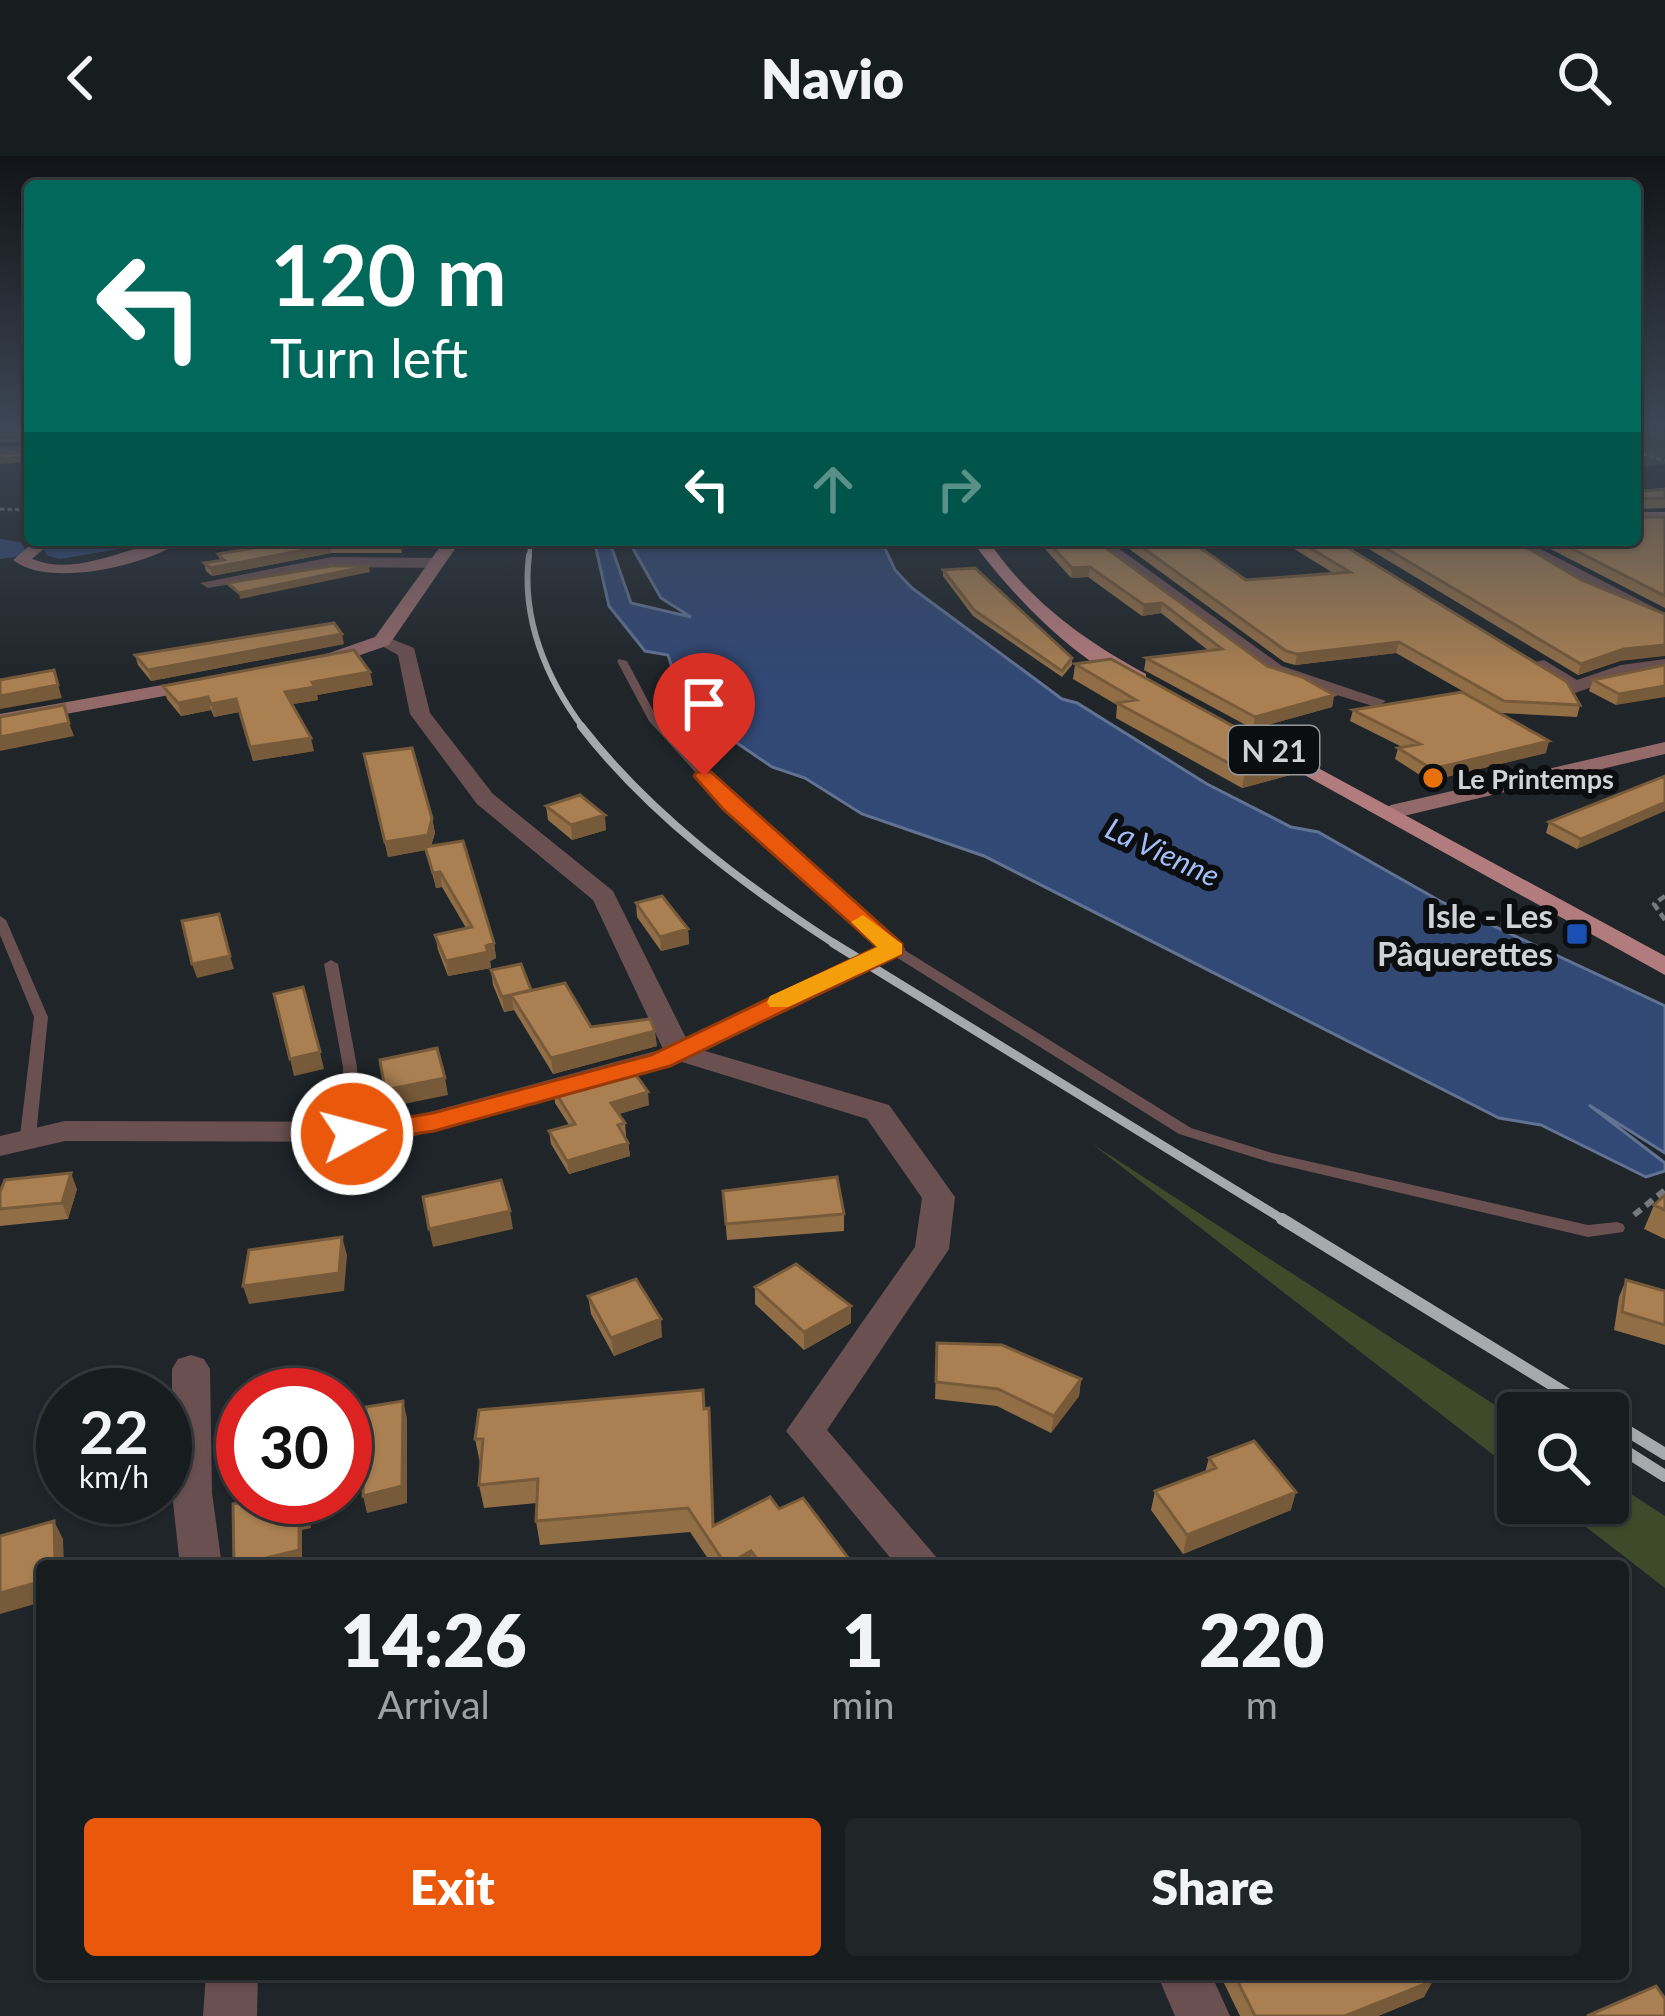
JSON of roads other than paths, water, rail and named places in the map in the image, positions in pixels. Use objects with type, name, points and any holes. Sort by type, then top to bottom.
[{"type":"main road","points":[[985,546],[1030,602],[1080,644],[1164,692]]},
{"type":"main road","name":"N 21","points":[[1246,735],[1665,967]]},
{"type":"street","points":[[38,546],[21,560],[50,568],[96,564],[156,546]]},
{"type":"street","points":[[306,665],[382,641],[448,546]]},
{"type":"street","points":[[1108,546],[1275,670],[1376,701]]},
{"type":"street","points":[[1524,546],[1656,610],[1665,620]]},
{"type":"street","points":[[208,583],[332,562],[437,563]]},
{"type":"street","points":[[382,641],[407,652],[420,714],[485,799],[604,896],[679,1052],[878,1112],[939,1197],[932,1249],[805,1431],[918,1560]]},
{"type":"street","points":[[1515,651],[1575,687],[1621,671],[1665,665]]},
{"type":"street","points":[[0,720],[218,681]]},
{"type":"street","points":[[1391,812],[1665,748]]},
{"type":"street","points":[[14,1141],[142,1128],[392,1132],[518,1102],[679,1052],[893,949]]},
{"type":"street","points":[[192,1493],[200,1560]]},
{"type":"street","points":[[230,2016],[232,1980]]},
{"type":"street","points":[[1186,1980],[1203,2016]]},
{"type":"lane","points":[[622,661],[653,719],[730,804],[893,949],[1185,1131],[1269,1157],[1588,1231],[1617,1228]]},
{"type":"lane","points":[[0,920],[41,1017],[14,1141]]},
{"type":"lane","points":[[331,964],[350,1067],[352,1134]]},
{"type":"water","name":"La Vienne","points":[[595,546],[611,546],[631,603],[691,617],[661,598],[631,546],[884,546],[895,570],[912,588],[1062,699],[1077,703],[1207,784],[1291,827],[1318,832],[1440,901],[1665,1006],[1665,1153],[1589,1105],[1665,1163],[1665,1171],[1646,1177],[1541,1125],[1499,1118],[984,856],[862,814],[805,778],[772,767],[721,732],[678,686],[668,655],[645,651],[609,606]]},
{"type":"waterway","points":[[60,549],[80,546]]},
{"type":"waterway","points":[[0,549],[8,549]]},
{"type":"railway","points":[[529,558],[530,546]]},
{"type":"railway","points":[[529,555],[529,602],[539,647],[558,690],[584,729]]},
{"type":"railway","points":[[581,726],[668,819],[838,946]]},
{"type":"railway","points":[[833,943],[1287,1222]]},
{"type":"railway","points":[[1282,1219],[1564,1392]]},
{"type":"railway","points":[[1629,1432],[1665,1454]]},
{"type":"railway","points":[[1629,1453],[1665,1476]]},
{"type":"place","name":"Le Printemps","points":[[1433,778]]},
{"type":"place","name":"Isle - Les Pâquerettes","points":[[1577,934]]}]
